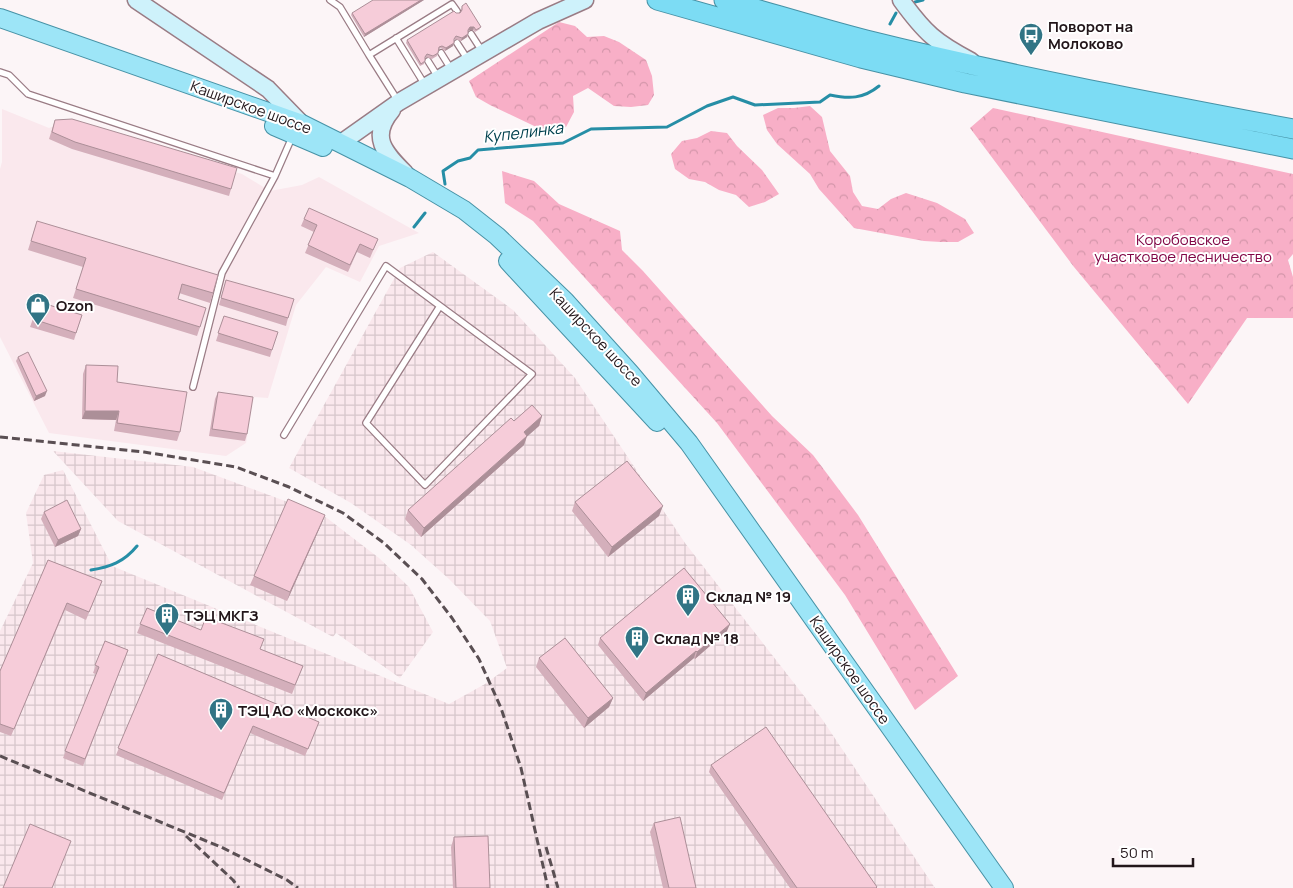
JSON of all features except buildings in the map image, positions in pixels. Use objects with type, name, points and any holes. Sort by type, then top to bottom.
[{"type":"highway","points":[[656,0],[861,58],[965,83],[1293,149]]},
{"type":"highway","points":[[724,0],[866,40],[985,67],[1116,95],[1293,129]]},
{"type":"main road","points":[[136,0],[268,89],[298,129]]},
{"type":"main road","points":[[538,21],[550,10],[554,0]]},
{"type":"main road","points":[[341,143],[399,102],[538,21],[585,0]]},
{"type":"main road","points":[[901,0],[928,35],[943,46],[985,67]]},
{"type":"main road","name":"Каширское шоссе","points":[[0,18],[298,129],[391,178],[439,206],[485,239],[509,262],[655,420],[690,465],[990,888]]},
{"type":"main road","name":"Каширское шоссе","points":[[0,29],[243,113],[341,143],[410,178],[464,210],[513,250],[565,301],[630,372],[688,443],[1004,888]]},
{"type":"main road","points":[[399,102],[388,114],[383,125],[382,147],[410,178]]},
{"type":"lane","points":[[330,0],[340,7],[399,102]]},
{"type":"lane","points":[[369,55],[451,2],[457,11]]},
{"type":"lane","points":[[438,12],[443,20]]},
{"type":"lane","points":[[422,22],[427,30]]},
{"type":"lane","points":[[409,30],[413,38]]},
{"type":"lane","points":[[471,34],[476,57]]},
{"type":"lane","points":[[396,38],[439,79]]},
{"type":"lane","points":[[457,43],[476,57]]},
{"type":"lane","points":[[439,79],[441,53]]},
{"type":"lane","points":[[428,61],[439,79]]},
{"type":"lane","points":[[0,72],[9,75],[28,94],[275,176]]},
{"type":"lane","points":[[193,388],[222,273],[275,176],[298,129]]},
{"type":"lane","points":[[284,435],[386,266],[532,374],[426,485],[366,423],[440,306]]},
{"type":"shaded area","points":[[2,109],[49,128],[64,122],[242,174],[270,191],[302,185],[319,177],[419,233],[379,246],[360,282],[326,267],[296,305],[268,398],[254,397],[246,443],[226,456],[49,433],[0,337]]},
{"type":"shaded area","points":[[433,252],[513,310],[575,378],[685,543],[822,719],[935,888],[0,888],[0,631],[33,563],[26,513],[44,475],[63,470],[112,566],[449,704],[485,684],[507,668],[490,621],[449,579],[411,545],[351,503],[289,468],[400,268]]},
{"type":"shaded area","points":[[53,451],[193,467],[323,515],[379,558],[409,587],[433,632],[400,678],[336,633],[333,637],[118,521]]},
{"type":"green space","points":[[559,22],[575,26],[587,37],[604,36],[619,42],[646,60],[652,76],[654,95],[648,105],[614,106],[588,88],[573,96],[574,112],[566,127],[551,134],[476,97],[469,81]]},
{"type":"green space","points":[[810,106],[822,117],[830,151],[850,176],[853,192],[862,206],[878,209],[891,199],[906,193],[937,203],[965,219],[974,233],[958,242],[941,242],[924,241],[854,228],[819,189],[810,174],[777,144],[767,130],[763,115],[778,108]]},
{"type":"green space","name":"Коробовское участковое лесничество","points":[[993,108],[1293,174],[1293,254],[1288,260],[1293,277],[1293,318],[1247,318],[1188,404],[1074,267],[970,128]]},
{"type":"green space","points":[[711,131],[727,133],[737,146],[762,170],[779,194],[765,202],[749,207],[736,195],[719,190],[705,182],[689,179],[675,169],[671,154],[682,141],[697,138]]},
{"type":"green space","points":[[502,171],[534,181],[559,204],[620,231],[622,250],[643,271],[772,416],[813,455],[858,515],[958,676],[915,710],[845,595],[717,423],[533,221],[505,203]]},
{"type":"waterway","name":"Купелинка","points":[[915,2],[923,0]]},
{"type":"waterway","name":"Купелинка","points":[[890,24],[896,13]]},
{"type":"waterway","name":"Купелинка","points":[[445,184],[443,171],[458,161],[470,158],[478,150],[563,143],[591,129],[667,127],[707,106],[733,97],[755,105],[820,102],[830,95],[843,97],[861,96],[879,86]]},
{"type":"waterway","name":"Купелинка","points":[[414,227],[425,213]]},
{"type":"waterway","name":"Купелинка","points":[[91,570],[116,563],[132,552],[137,546]]},
{"type":"railway","points":[[0,437],[144,452],[236,467],[289,487],[343,513],[384,543],[422,579],[452,618],[479,659],[501,708],[521,768],[548,888]]},
{"type":"railway","points":[[0,756],[221,847],[287,880],[298,888]]},
{"type":"railway","points":[[186,836],[233,880],[239,888]]},
{"type":"railway","points":[[546,847],[558,888]]},
{"type":"place","name":"Поворот на Молоково","points":[[1031,56]]},
{"type":"place","name":"Ozon","points":[[38,326]]},
{"type":"place","name":"Склад № 19","points":[[688,617]]},
{"type":"place","name":"ТЭЦ МКГЗ","points":[[167,636]]},
{"type":"place","name":"Склад № 18","points":[[637,659]]},
{"type":"place","name":"ТЭЦ АО «Москокс»","points":[[221,731]]}]
